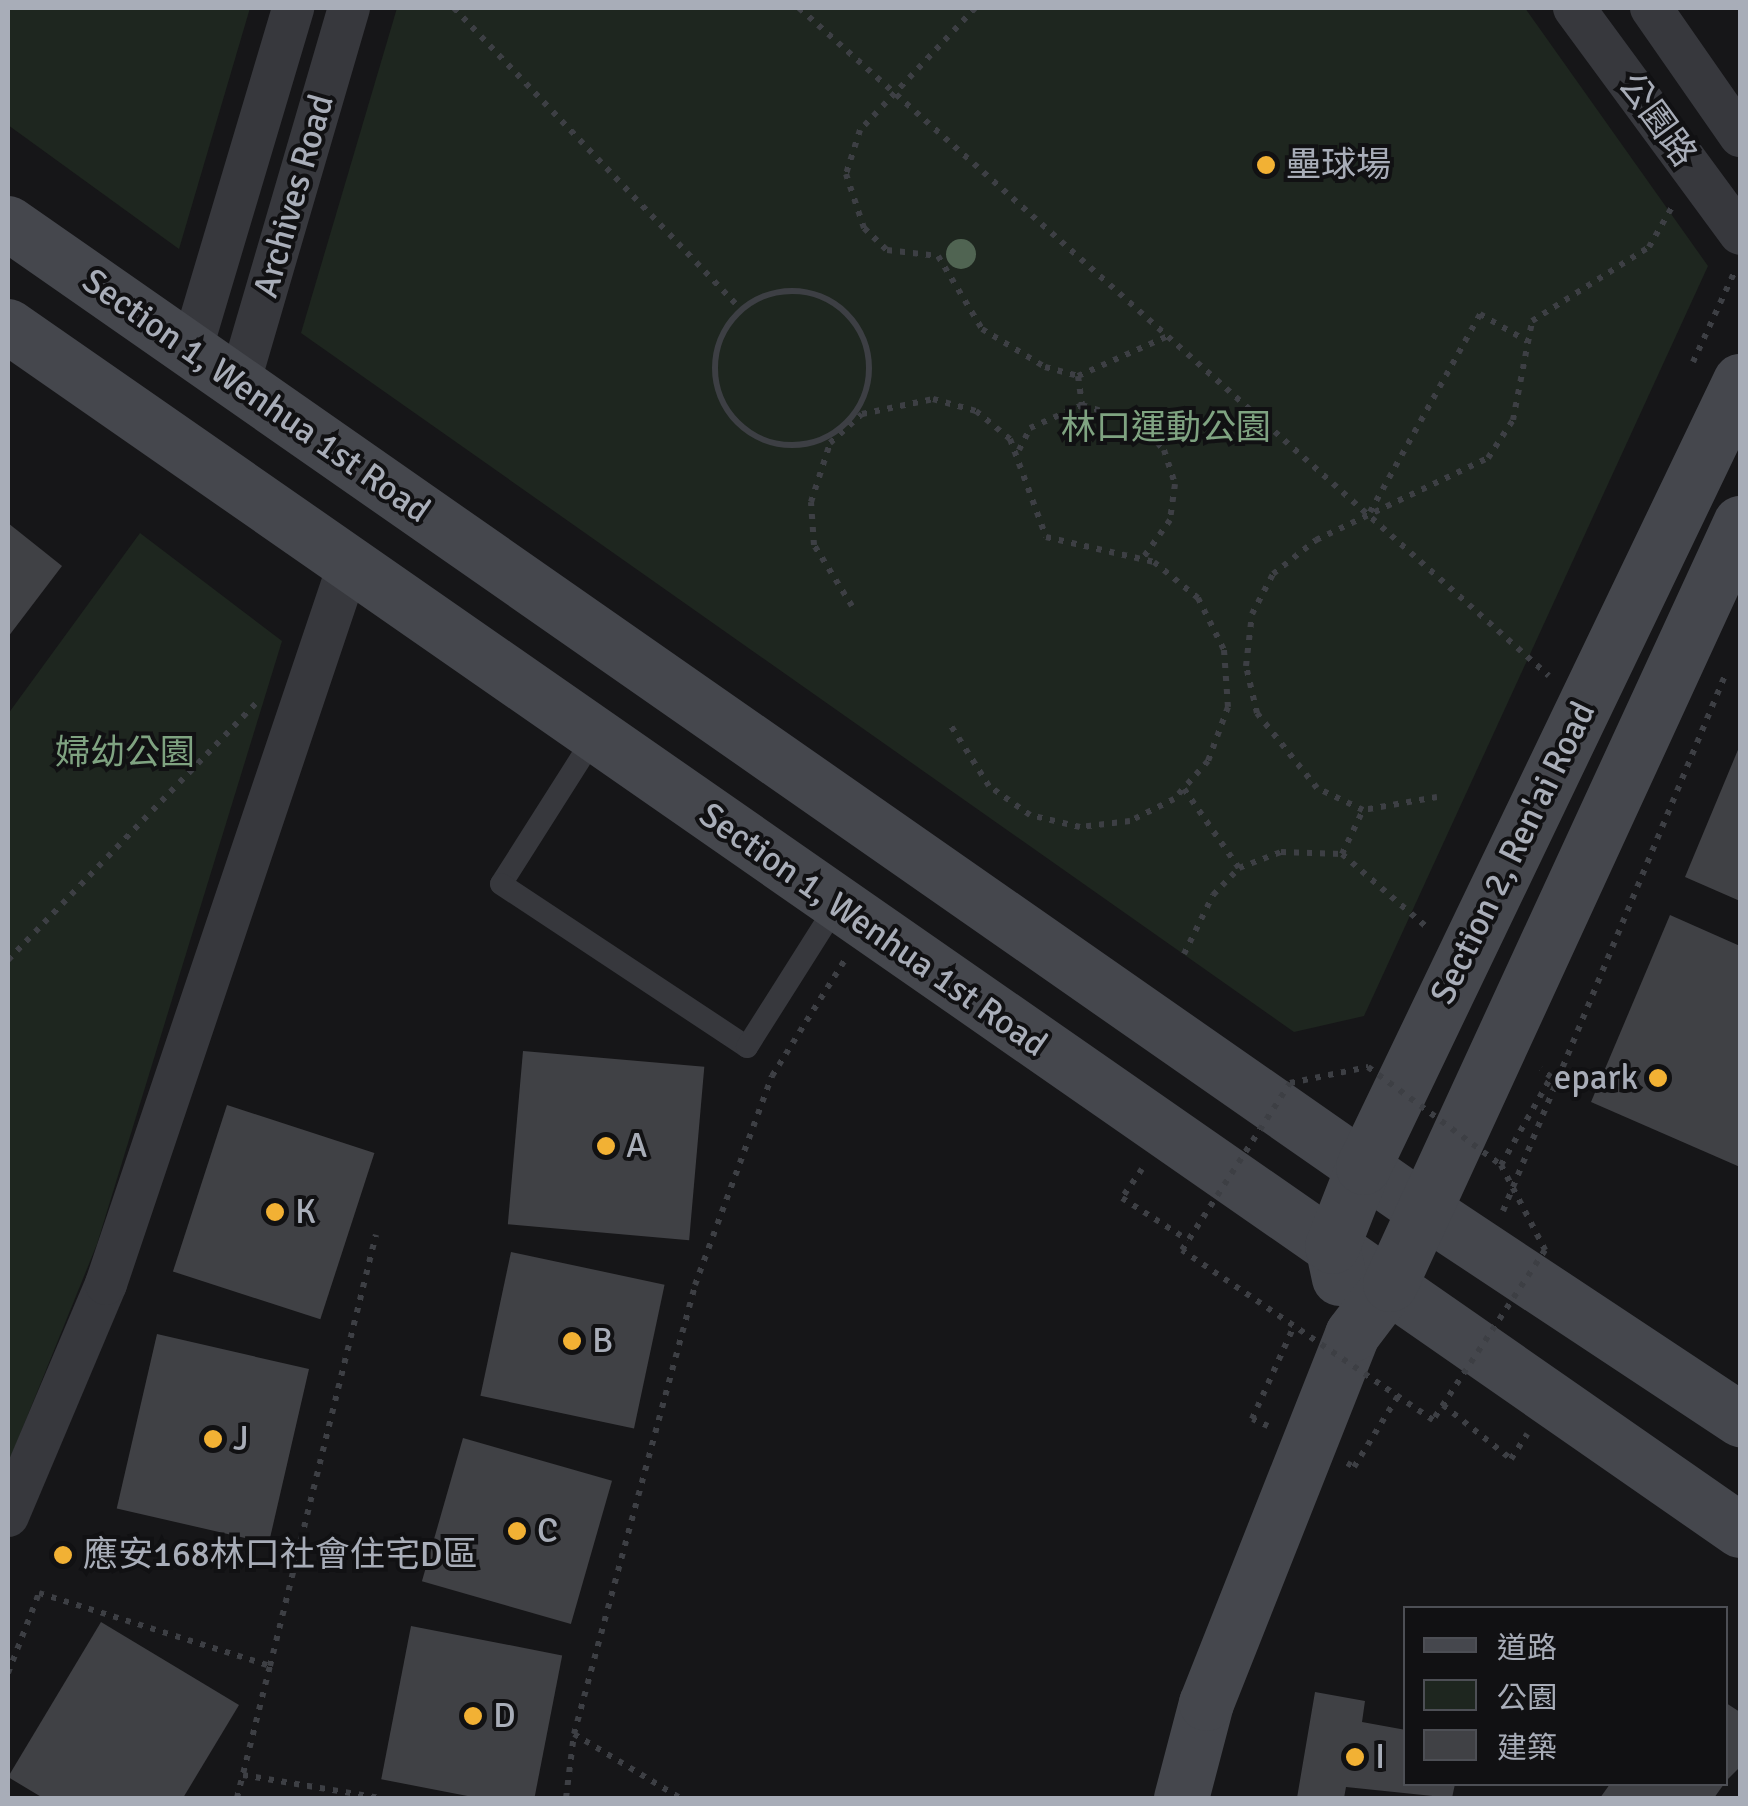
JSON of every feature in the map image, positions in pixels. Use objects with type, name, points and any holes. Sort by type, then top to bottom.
[{"type":"main road","name":"Section 1, Wenhua 1st Road","points":[[8,223],[1424,1210],[1740,1419]]},
{"type":"main road","name":"Section 1, Wenhua 1st Road","points":[[8,326],[851,917],[1390,1284],[1740,1530]]},
{"type":"main road","name":"Section 2, Ren'ai Road","points":[[1332,1246],[1363,1167],[1740,381]]},
{"type":"main road","name":"Section 2, Ren'ai Road","points":[[1181,1798],[1206,1703],[1352,1334],[1390,1284],[1740,523]]},
{"type":"main road","points":[[1332,1246],[1352,1334]]},
{"type":"street","name":"Archives Road","points":[[192,351],[293,8]]},
{"type":"street","name":"Archives Road","points":[[239,384],[349,8]]},
{"type":"street","name":"公園路","points":[[1574,8],[1740,234]]},
{"type":"street","name":"公園路","points":[[1651,8],[1740,136]]},
{"type":"street","points":[[1649,108],[1696,72]]},
{"type":"street","points":[[8,1516],[106,1284],[349,563]]},
{"type":"lane","points":[[595,736],[501,884],[747,1046],[851,917]]},
{"type":"path","points":[[454,8],[741,309]]},
{"type":"path","points":[[800,8],[1550,676]]},
{"type":"path","points":[[976,8],[900,95],[860,130],[846,174],[864,228],[886,250],[938,256],[982,329],[1078,376]]},
{"type":"path","points":[[1436,798],[1364,810],[1318,788],[1285,753],[1256,713],[1246,666],[1252,614],[1273,574],[1370,514],[1488,458],[1514,420],[1527,341],[1558,297],[1649,247],[1696,174]]},
{"type":"path","points":[[852,606],[814,545],[810,502],[842,428],[868,380],[854,322],[800,290],[741,309],[716,363],[733,417],[783,444],[842,428],[888,404],[932,399],[976,411],[1019,450],[1046,536],[1142,559],[1198,598],[1224,650],[1228,707],[1208,761],[1184,789],[1130,822],[1080,827],[1030,815],[989,786],[952,726]]},
{"type":"path","points":[[1370,514],[1480,314],[1527,341]]},
{"type":"path","points":[[1078,376],[1170,335]]},
{"type":"path","points":[[1078,376],[1082,405]]},
{"type":"path","points":[[1019,450],[1030,428],[1082,405],[1141,422],[1164,450],[1175,484],[1170,520],[1142,559]]},
{"type":"path","points":[[1487,1249],[1733,658]]},
{"type":"path","points":[[8,960],[264,695]]},
{"type":"path","points":[[1184,789],[1239,868]]},
{"type":"path","points":[[1342,854],[1364,810]]},
{"type":"path","points":[[1184,954],[1213,895],[1239,868],[1280,852],[1342,854],[1434,934]]},
{"type":"path","points":[[566,1798],[574,1734],[694,1286],[772,1076],[851,917]]},
{"type":"path","points":[[1368,1067],[1501,1165],[1544,1250],[1434,1420],[1182,1250],[1188,1240],[1290,1083],[1368,1067]]},
{"type":"path","points":[[1501,1165],[1551,1077]]},
{"type":"path","points":[[1122,1198],[1188,1240]]},
{"type":"path","points":[[237,1798],[376,1235]]},
{"type":"path","points":[[1252,1419],[1294,1326]]},
{"type":"path","points":[[1354,1467],[1398,1396]]},
{"type":"path","points":[[1444,1406],[1511,1460]]},
{"type":"path","points":[[8,1673],[39,1593],[270,1666]]},
{"type":"path","points":[[574,1734],[680,1798]]},
{"type":"path","points":[[243,1774],[381,1798]]},
{"type":"green space","points":[[8,8],[250,8],[179,249],[8,125]]},
{"type":"green space","name":"林口運動公園","points":[[397,8],[1525,8],[1708,266],[1364,1016],[1294,1032],[301,333]]},
{"type":"green space","name":"婦幼公園","points":[[140,533],[282,641],[97,1244],[8,1464],[8,714]]},
{"type":"building","points":[[8,523],[62,566],[8,637]]},
{"type":"building","points":[[1740,745],[1740,901],[1685,877]]},
{"type":"building","points":[[1670,915],[1740,946],[1740,1167],[1591,1102]]},
{"type":"building","name":"A","points":[[523,1051],[704,1067],[689,1240],[508,1224]]},
{"type":"building","name":"K","points":[[227,1105],[374,1153],[320,1319],[173,1271]]},
{"type":"building","name":"B","points":[[511,1252],[665,1285],[634,1428],[480,1396]]},
{"type":"building","name":"J","points":[[157,1334],[309,1369],[269,1544],[117,1508]]},
{"type":"building","name":"C","points":[[463,1438],[612,1481],[571,1624],[422,1581]]},
{"type":"building","points":[[101,1622],[239,1705],[183,1798],[43,1798],[8,1777]]},
{"type":"building","name":"D","points":[[411,1626],[562,1655],[534,1798],[478,1798],[381,1779]]},
{"type":"building","name":"I","points":[[1315,1692],[1365,1701],[1362,1722],[1403,1729],[1403,1786],[1455,1786],[1452,1798],[1346,1787],[1344,1798],[1297,1798]]},
{"type":"building","points":[[1728,1704],[1740,1712],[1740,1767],[1728,1779]]},
{"type":"building","points":[[1609,1786],[1723,1786],[1714,1798],[1600,1798]]},
{"type":"place","name":"壘球場","points":[[1266,165]]},
{"type":"place","name":"epark","points":[[1658,1078]]},
{"type":"place","name":"A","points":[[606,1146]]},
{"type":"place","name":"K","points":[[275,1212]]},
{"type":"place","name":"B","points":[[572,1341]]},
{"type":"place","name":"J","points":[[213,1439]]},
{"type":"place","name":"C","points":[[517,1531]]},
{"type":"place","name":"應安168林口社會住宅D區","points":[[63,1555]]},
{"type":"place","name":"D","points":[[473,1716]]},
{"type":"place","name":"I","points":[[1355,1757]]}]
